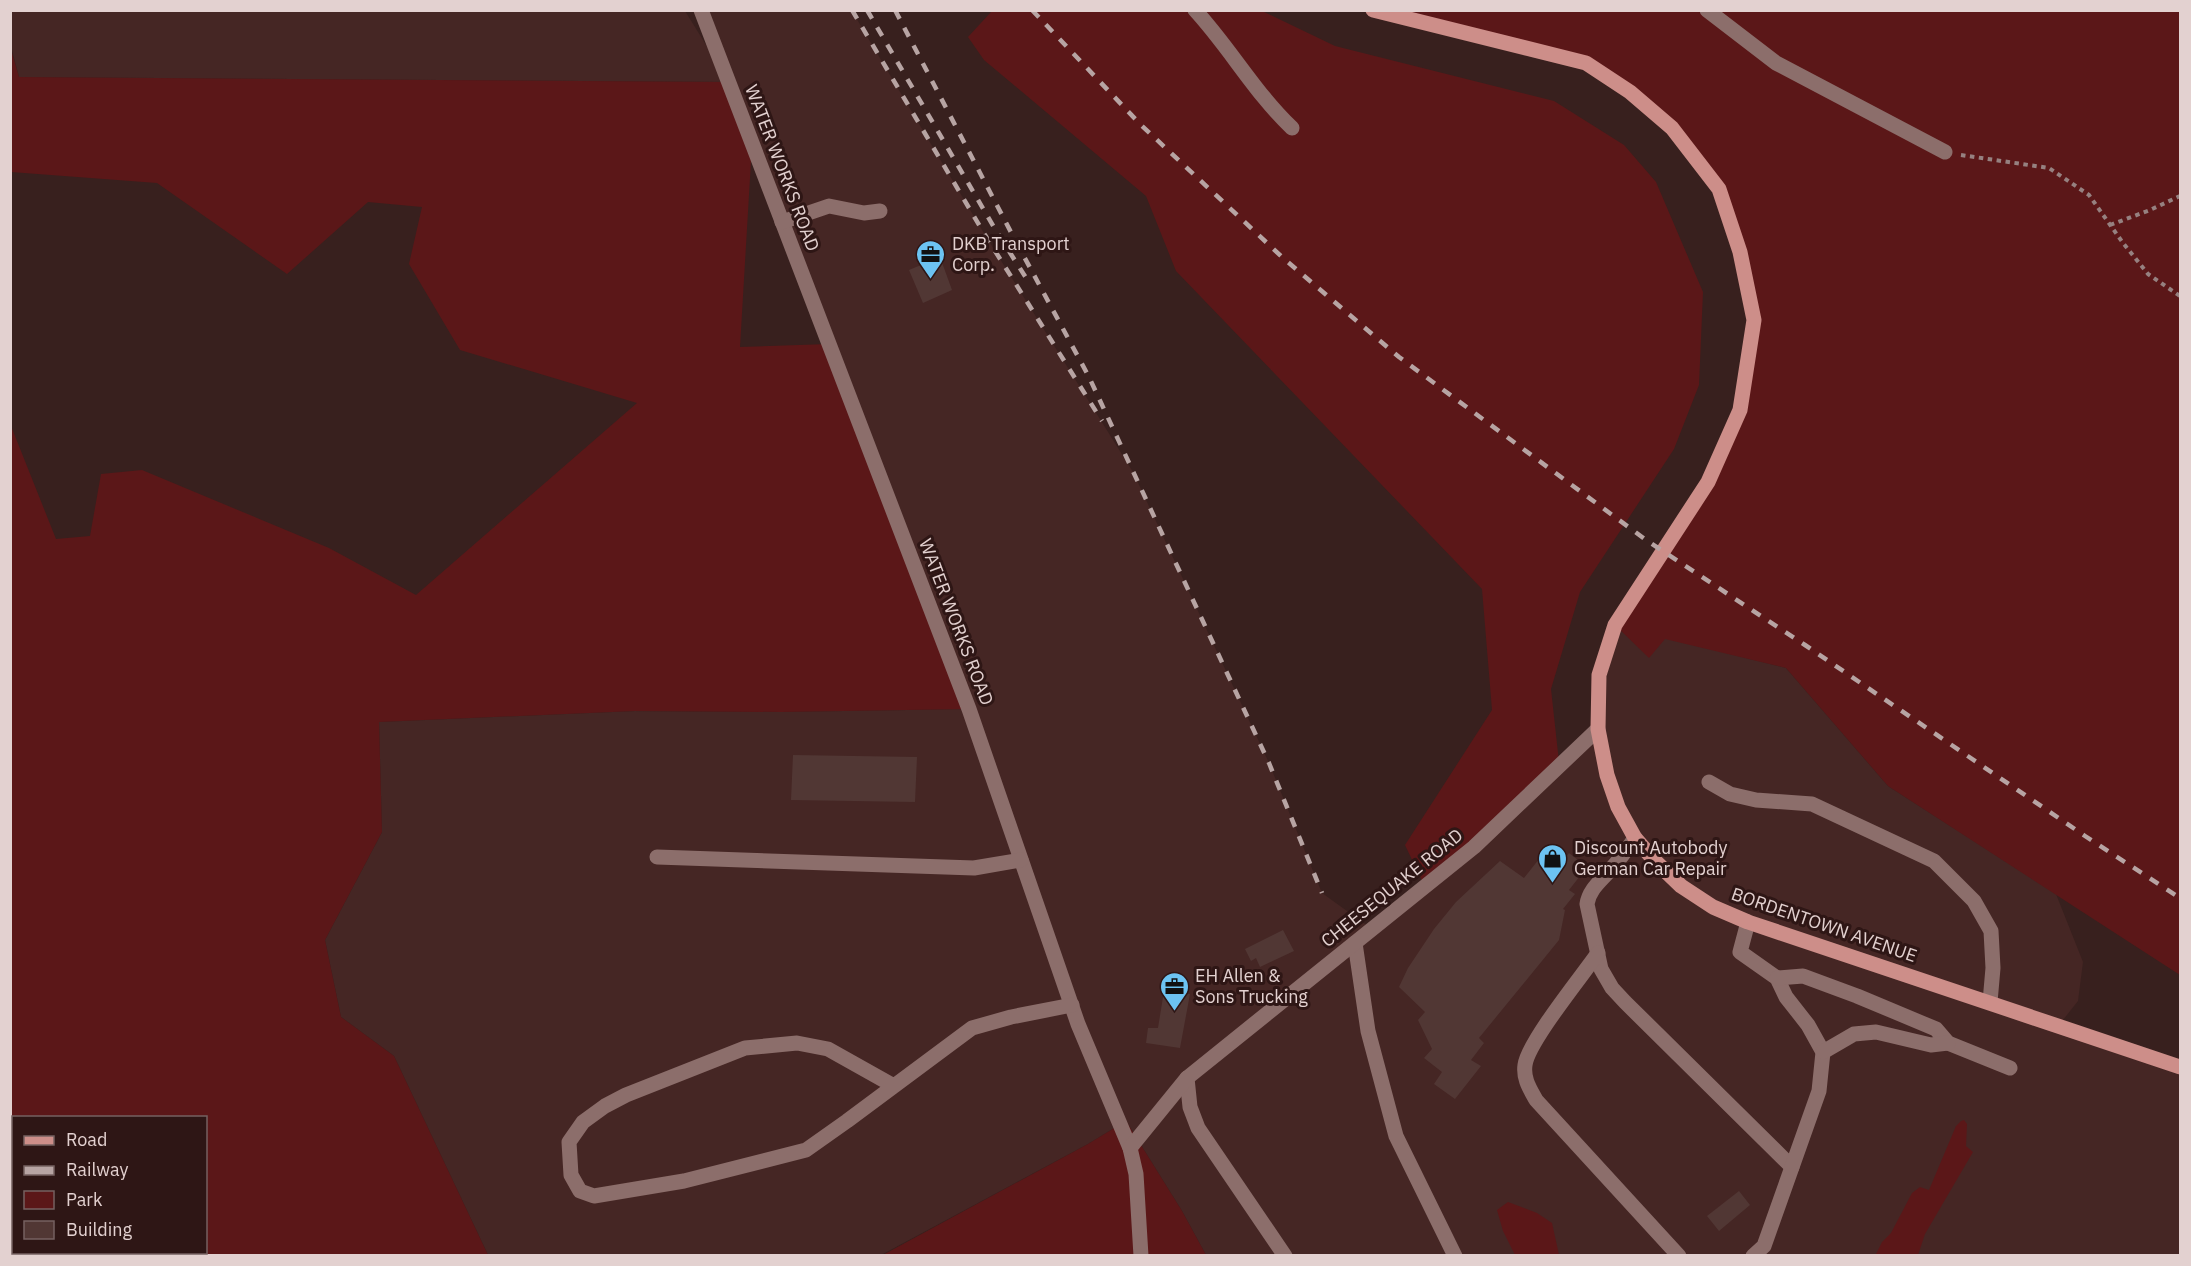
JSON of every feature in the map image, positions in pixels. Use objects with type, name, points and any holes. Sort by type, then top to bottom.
[{"type":"main road","name":"BORDENTOWN AVENUE","points":[[1373,10],[1586,63],[1630,92],[1672,128],[1719,189],[1740,252],[1754,320],[1740,410],[1707,482],[1615,625],[1599,675],[1598,729],[1607,775],[1618,807],[1635,838],[1681,886],[1713,907],[1748,922],[2181,1067]]},
{"type":"street","name":"WATER WORKS ROAD","points":[[701,10],[969,709],[1072,1005],[1130,1148],[1136,1173],[1141,1256]]},
{"type":"street","points":[[1195,10],[1236,60],[1272,110],[1292,128]]},
{"type":"street","points":[[1707,10],[1776,63],[1946,152]]},
{"type":"street","points":[[782,222],[829,206],[864,213],[880,211]]},
{"type":"street","name":"CHEESEQUAKE ROAD","points":[[1130,1148],[1187,1078],[1474,847],[1598,729]]},
{"type":"street","points":[[1709,782],[1730,794],[1756,800],[1812,804],[1935,861],[1974,901],[1991,931],[1993,968],[1990,1002]]},
{"type":"street","points":[[1635,838],[1588,898],[1587,904],[1601,969],[1612,988],[1792,1167]]},
{"type":"street","points":[[657,856],[974,868],[1021,860]]},
{"type":"street","points":[[1748,922],[1740,952],[1777,978],[1786,997],[1808,1025],[1823,1052],[1819,1091],[1764,1246],[1753,1256]]},
{"type":"street","points":[[1355,943],[1368,1031],[1396,1136],[1455,1256]]},
{"type":"street","points":[[1598,953],[1533,1043],[1524,1067],[1527,1083],[1536,1100],[1679,1256]]},
{"type":"street","points":[[1777,978],[1803,976],[1857,996],[1936,1029],[1948,1043],[2010,1068]]},
{"type":"street","points":[[894,1086],[828,1049],[797,1043],[745,1048],[626,1095],[605,1106],[583,1122],[569,1142],[571,1175],[579,1191],[594,1196],[684,1181],[806,1150],[894,1086],[972,1028],[1011,1017],[1072,1005]]},
{"type":"street","points":[[1823,1052],[1854,1034],[1876,1032],[1931,1046],[1948,1043]]},
{"type":"street","points":[[1187,1078],[1191,1107],[1198,1128],[1285,1256]]},
{"type":"path","points":[[1946,152],[2049,168],[2089,195],[2148,274],[2181,296]]},
{"type":"path","points":[[2110,225],[2181,196]]},
{"type":"shaded area","points":[[10,11],[685,11],[729,82],[19,77],[11,46]]},
{"type":"shaded area","points":[[704,11],[852,11],[985,235],[1133,472],[1269,763],[1322,893],[1372,929],[1598,729],[1615,625],[1786,668],[1888,786],[2056,894],[2083,962],[2078,1001],[2059,1025],[2180,1067],[2180,1255],[1206,1255],[1182,1211],[1126,1121],[1088,1144],[881,1255],[488,1255],[394,1056],[341,1017],[325,940],[382,832],[379,722],[635,711],[781,712],[968,709]]},
{"type":"green space","points":[[992,11],[1262,11],[1335,46],[1554,101],[1624,145],[1656,182],[1703,292],[1699,385],[1674,449],[1580,592],[1551,689],[1559,762],[1425,887],[1405,845],[1492,710],[1482,589],[1176,271],[1146,196],[984,60],[968,37]]},
{"type":"green space","points":[[1373,11],[2180,11],[2180,975],[1888,786],[1786,668],[1665,639],[1649,658],[1615,625],[1708,482],[1740,410],[1754,320],[1719,189],[1672,128],[1586,63]]},
{"type":"green space","points":[[10,46],[19,77],[729,82],[752,144],[740,347],[829,344],[969,709],[781,712],[635,711],[379,722],[382,832],[325,940],[341,1017],[394,1056],[488,1255],[11,1255],[11,426],[56,539],[90,536],[101,474],[142,470],[329,548],[416,595],[637,403],[460,350],[409,264],[422,207],[368,202],[287,274],[157,183],[11,172]]},
{"type":"green space","points":[[1964,1120],[1967,1124],[1966,1146],[1973,1152],[1925,1234],[1918,1255],[1871,1255],[1876,1254],[1882,1242],[1891,1233],[1912,1193],[1920,1187],[1929,1190],[1956,1126]]},
{"type":"green space","points":[[1126,1121],[1182,1211],[1206,1255],[881,1256],[1088,1144]]},
{"type":"green space","points":[[1508,1202],[1537,1213],[1552,1223],[1559,1255],[1515,1255],[1503,1231],[1497,1210]]},
{"type":"building","name":"DKB Transport Corp.","points":[[940,257],[952,290],[923,303],[909,270]]},
{"type":"building","points":[[793,755],[917,757],[915,802],[791,800]]},
{"type":"building","points":[[1547,849],[1562,862],[1569,853],[1587,867],[1569,890],[1575,894],[1563,909],[1565,910],[1559,940],[1479,1038],[1484,1043],[1471,1060],[1481,1066],[1455,1099],[1434,1084],[1442,1072],[1424,1058],[1432,1049],[1418,1020],[1425,1012],[1399,987],[1408,968],[1434,929],[1456,902],[1500,861],[1524,878]]},
{"type":"building","points":[[1283,930],[1294,951],[1260,967],[1256,958],[1251,961],[1245,949]]},
{"type":"building","name":"EH Allen & Sons Trucking","points":[[1164,991],[1190,994],[1180,1048],[1146,1043],[1148,1028],[1158,1028]]},
{"type":"building","points":[[1739,1191],[1750,1205],[1719,1231],[1707,1216]]},
{"type":"railway","points":[[852,10],[985,235],[1102,421]]},
{"type":"railway","points":[[867,10],[995,229],[1028,281]]},
{"type":"railway","points":[[895,10],[1089,377],[1269,763],[1322,893]]},
{"type":"railway","points":[[1032,10],[1140,124],[1282,257],[1399,357],[1646,540],[2180,898]]},
{"type":"place","name":"DKB Transport Corp.","points":[[931,280]]},
{"type":"place","name":"Discount Autobody German Car Repair","points":[[1553,884]]},
{"type":"place","name":"EH Allen & Sons Trucking","points":[[1174,1012]]}]
